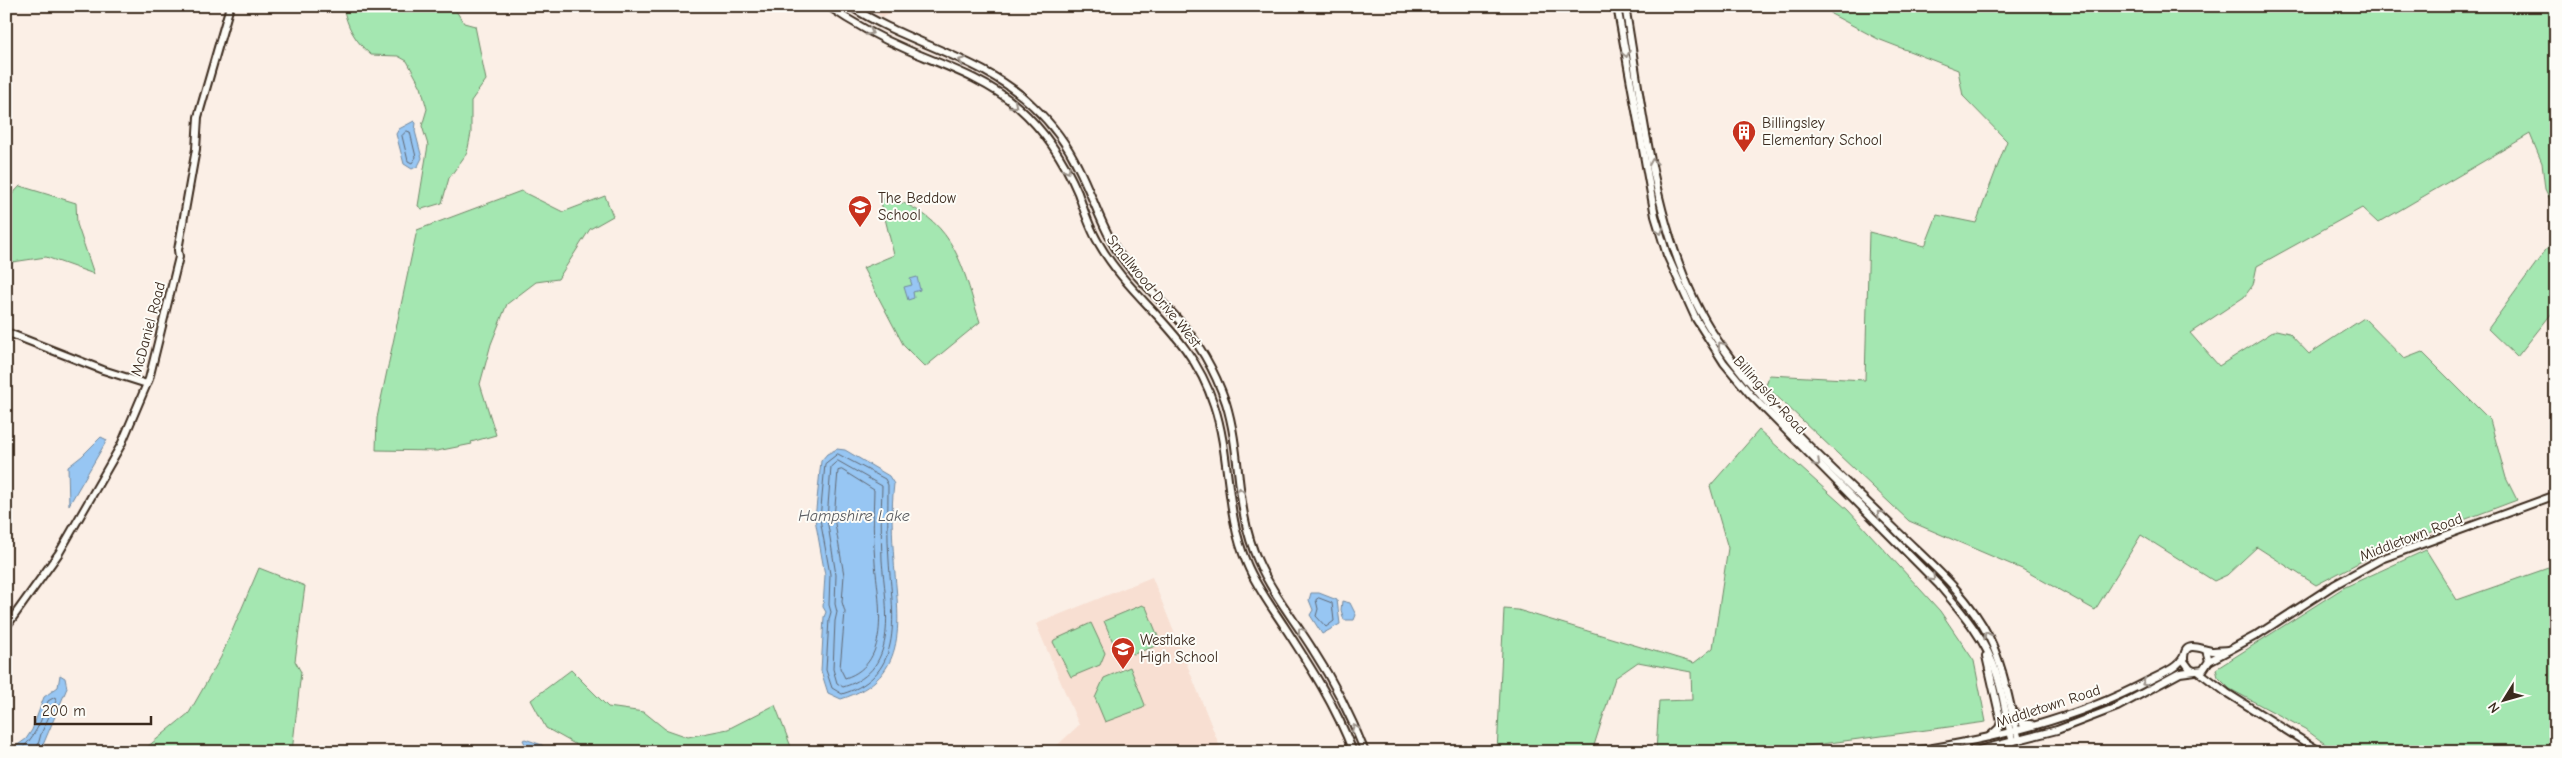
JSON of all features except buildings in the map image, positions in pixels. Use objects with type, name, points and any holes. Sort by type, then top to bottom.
[{"type":"main road","name":"McDaniel Road","points":[[6,627],[59,554],[120,445],[147,384],[179,257],[178,250],[196,149],[198,117],[230,6]]},
{"type":"main road","name":"Smallwood Drive West","points":[[828,6],[867,31],[994,90],[1026,115],[1056,151],[1073,183],[1098,242],[1122,275],[1179,338],[1201,373],[1219,421],[1231,511],[1248,566],[1323,689],[1353,752]]},
{"type":"main road","name":"Smallwood Drive West","points":[[850,6],[885,28],[996,77],[1032,105],[1063,140],[1079,168],[1101,221],[1117,250],[1188,331],[1214,373],[1231,424],[1242,507],[1253,549],[1268,580],[1333,683],[1365,752]]},
{"type":"main road","name":"Billingsley Road","points":[[1617,6],[1655,216],[1673,271],[1696,319],[1724,363],[1750,394],[1964,598],[1989,638],[2007,686],[2013,732]]},
{"type":"main road","name":"Billingsley Road","points":[[1625,6],[1660,204],[1679,264],[1701,312],[1717,340],[1740,371],[1803,443],[1965,614],[1990,655],[2016,741]]},
{"type":"main road","points":[[6,332],[103,370],[147,384]]},
{"type":"main road","name":"Middletown Road","points":[[2209,662],[2233,650],[2307,600],[2381,559],[2556,495]]},
{"type":"main road","points":[[1979,638],[1993,682],[2001,722],[1996,732],[1987,738]]},
{"type":"main road","points":[[2233,650],[2206,650],[2195,646],[2190,648],[2184,656],[2186,666],[2321,752]]},
{"type":"main road","points":[[2206,650],[2210,675],[2219,687]]},
{"type":"main road","name":"Middletown Road","points":[[1909,752],[1987,738],[2054,720],[2138,687],[2176,667],[2184,656]]},
{"type":"main road","points":[[2196,671],[2209,662]]},
{"type":"main road","name":"Middletown Road","points":[[1972,752],[2016,741],[2107,711],[2141,695],[2180,673],[2196,671]]},
{"type":"main road","points":[[2007,686],[2016,716],[2023,724],[2028,725],[2048,719],[2054,720]]},
{"type":"shaded area","points":[[864,6],[907,6],[882,17]]},
{"type":"shaded area","name":"Westlake High School","points":[[1152,577],[1222,752],[1050,752],[1079,725],[1036,624]]},
{"type":"green space","points":[[343,6],[456,6],[454,8],[464,23],[475,26],[486,80],[471,101],[471,133],[467,153],[449,178],[442,203],[422,209],[418,206],[428,145],[422,126],[427,109],[421,87],[407,61],[398,56],[371,55],[365,50],[352,33]]},
{"type":"green space","points":[[1833,6],[2556,6],[2556,212],[2545,189],[2542,163],[2530,134],[2378,223],[2362,208],[2257,266],[2253,285],[2244,297],[2190,333],[2219,366],[2276,330],[2289,333],[2309,354],[2364,318],[2404,359],[2422,352],[2490,420],[2506,478],[2517,500],[2381,551],[2316,585],[2257,547],[2227,575],[2214,581],[2141,535],[2095,610],[2022,569],[1909,521],[1766,386],[1769,375],[1865,380],[1869,232],[1925,246],[1937,215],[1976,223],[2007,141],[1963,96],[1958,70],[1878,39],[1831,14]]},
{"type":"green space","points":[[20,186],[76,203],[77,224],[94,274],[46,257],[6,263],[6,201]]},
{"type":"green space","points":[[521,191],[563,212],[605,196],[613,216],[590,229],[558,279],[536,282],[507,304],[491,344],[480,384],[496,435],[471,442],[472,444],[437,451],[376,450],[377,418],[417,230]]},
{"type":"green space","points":[[880,198],[907,204],[926,216],[939,228],[949,241],[964,271],[980,322],[925,367],[904,346],[863,268],[894,255]]},
{"type":"green space","points":[[2556,236],[2556,308],[2517,357],[2488,329]]},
{"type":"green space","points":[[1759,430],[1848,510],[1940,611],[1974,661],[1986,722],[1762,752],[1656,752],[1659,701],[1692,700],[1691,672],[1638,662],[1615,678],[1592,752],[1497,752],[1504,609],[1518,610],[1694,663],[1713,648],[1728,548],[1710,486]]},
{"type":"green space","points":[[2426,550],[2457,600],[2551,567],[2556,550],[2556,752],[2336,752],[2305,729],[2230,689],[2218,677],[2216,669],[2343,588]]},
{"type":"green space","points":[[259,568],[305,586],[295,661],[301,672],[292,752],[141,752],[189,713],[221,657]]},
{"type":"green space","points":[[1142,605],[1146,607],[1161,644],[1134,654],[1115,647],[1104,621]]},
{"type":"green space","points":[[1091,623],[1105,653],[1100,665],[1071,677],[1053,642]]},
{"type":"green space","points":[[1130,667],[1145,705],[1143,708],[1105,722],[1095,698],[1104,678]]},
{"type":"green space","points":[[571,670],[608,707],[644,712],[665,729],[688,737],[728,729],[775,705],[793,752],[589,752],[546,728],[531,700]]},
{"type":"water","points":[[414,121],[416,123],[415,131],[422,158],[418,166],[412,169],[404,164],[396,134],[399,129]]},
{"type":"water","points":[[917,277],[920,290],[913,292],[914,298],[908,300],[904,287],[912,285],[910,279]]},
{"type":"water","points":[[101,437],[107,440],[69,505],[68,467]]},
{"type":"water","name":"Hampshire Lake","points":[[837,449],[845,450],[889,476],[894,484],[892,532],[898,624],[896,644],[890,661],[880,676],[864,689],[841,699],[828,693],[821,671],[824,617],[826,612],[823,607],[825,575],[815,519],[821,461],[827,454]]},
{"type":"water","points":[[1311,593],[1319,593],[1337,600],[1340,624],[1322,634],[1310,615],[1313,610],[1309,600]]},
{"type":"water","points":[[1342,601],[1350,603],[1356,615],[1354,620],[1344,620],[1341,610]]},
{"type":"water","points":[[60,675],[65,678],[67,688],[40,752],[8,752],[26,739],[32,730],[44,697],[58,687]]},
{"type":"water","points":[[523,740],[542,745],[550,752],[521,752],[525,744]]},
{"type":"place","name":"Billingsley Elementary School","points":[[1744,153]]},
{"type":"place","name":"The Beddow School","points":[[860,228]]},
{"type":"place","name":"Westlake High School","points":[[1123,670]]}]
